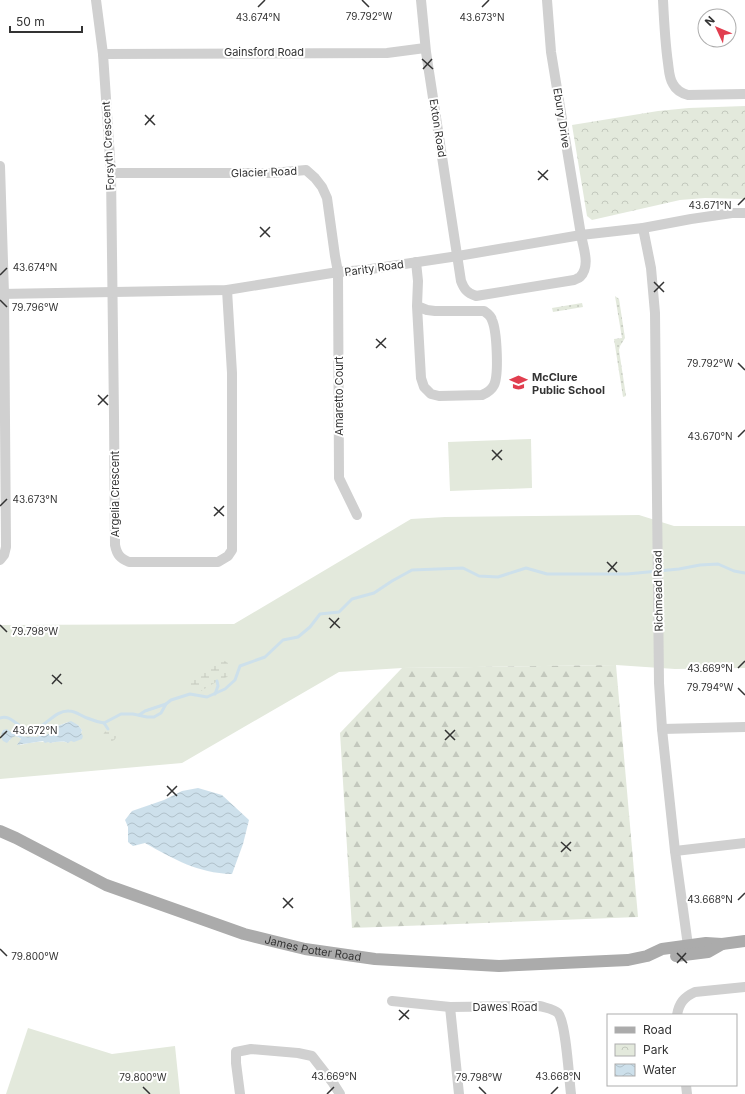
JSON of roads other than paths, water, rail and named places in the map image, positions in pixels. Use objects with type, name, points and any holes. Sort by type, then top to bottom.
[{"type":"main road","name":"James Potter Road","points":[[0,831],[106,885],[244,934],[305,949],[375,959],[499,966],[628,960],[648,956],[662,949],[689,950],[706,943],[722,944],[745,941]]},
{"type":"street","name":"Forsyth Crescent","points":[[96,0],[103,54],[111,173],[113,292]]},
{"type":"street","name":"Exton Road","points":[[421,0],[425,48],[458,256]]},
{"type":"street","name":"Ebury Drive","points":[[458,256],[461,280],[464,288],[470,294],[476,296],[574,280],[580,277],[584,271],[586,262],[551,52],[547,0]]},
{"type":"street","points":[[663,0],[665,38],[670,76],[672,83],[676,88],[681,93],[688,95],[745,94]]},
{"type":"street","name":"Gainsford Road","points":[[103,54],[387,52],[425,48]]},
{"type":"street","points":[[0,166],[6,547],[4,555],[0,560]]},
{"type":"street","name":"Glacier Road","points":[[111,173],[273,173],[306,170],[322,187],[327,198],[338,272]]},
{"type":"street","name":"Parity Road","points":[[2,294],[227,290],[338,272],[458,256],[581,235],[643,228],[732,213],[745,213]]},
{"type":"street","name":"Richmead Road","points":[[643,228],[651,268],[655,313],[659,683],[662,729],[675,851],[689,950]]},
{"type":"street","points":[[416,262],[421,378],[424,387],[431,394],[439,396],[482,395],[487,393],[494,384],[496,376],[496,338],[491,317],[484,311],[435,311],[427,310],[418,306]]},
{"type":"street","name":"Amaretto Court","points":[[338,272],[338,478],[357,515]]},
{"type":"street","name":"Argelia Crescent","points":[[113,292],[116,552],[121,558],[129,562],[218,562],[228,556],[232,550],[232,374],[227,290]]},
{"type":"street","points":[[662,729],[745,727]]},
{"type":"street","points":[[675,851],[745,843]]},
{"type":"street","points":[[677,1014],[682,1001],[688,995],[695,992],[745,987]]},
{"type":"street","name":"Dawes Road","points":[[392,1002],[450,1007],[540,1006],[552,1009],[558,1013],[561,1018],[564,1031],[571,1094]]},
{"type":"street","points":[[450,1007],[459,1094]]},
{"type":"street","points":[[240,1094],[236,1052],[251,1049],[298,1053],[312,1056],[340,1094]]},
{"type":"water","points":[[71,721],[78,725],[82,730],[81,733],[83,736],[82,739],[74,742],[71,741],[68,743],[61,741],[45,743],[43,741],[17,745],[21,739],[17,736],[13,737],[7,743],[1,738],[3,730],[7,729],[12,733],[14,732],[22,736],[38,737],[39,735],[52,733],[50,730]]},
{"type":"water","points":[[198,788],[222,795],[249,820],[243,844],[232,874],[219,873],[197,868],[176,860],[145,843],[133,846],[128,842],[128,827],[125,820],[132,811],[164,800],[182,791]]},
{"type":"waterway","points":[[0,718],[9,718],[22,727],[31,729],[41,726],[54,716],[64,711],[74,712],[97,722],[104,723],[121,714],[154,717],[161,713],[166,704],[171,700],[190,694],[207,697],[225,689],[235,680],[240,666],[265,657],[283,640],[298,637],[310,627],[320,614],[339,612],[352,599],[374,593],[412,570],[463,568],[479,576],[498,577],[526,568],[547,574],[627,574],[718,564],[734,571],[745,573]]},
{"type":"waterway","points":[[215,694],[218,686],[217,681]]},
{"type":"waterway","points":[[139,715],[145,711],[166,704]]},
{"type":"waterway","points":[[104,723],[108,729]]},
{"type":"waterway","points":[[21,735],[22,728]]},
{"type":"place","name":"McClure Public School","points":[[519,383]]}]
